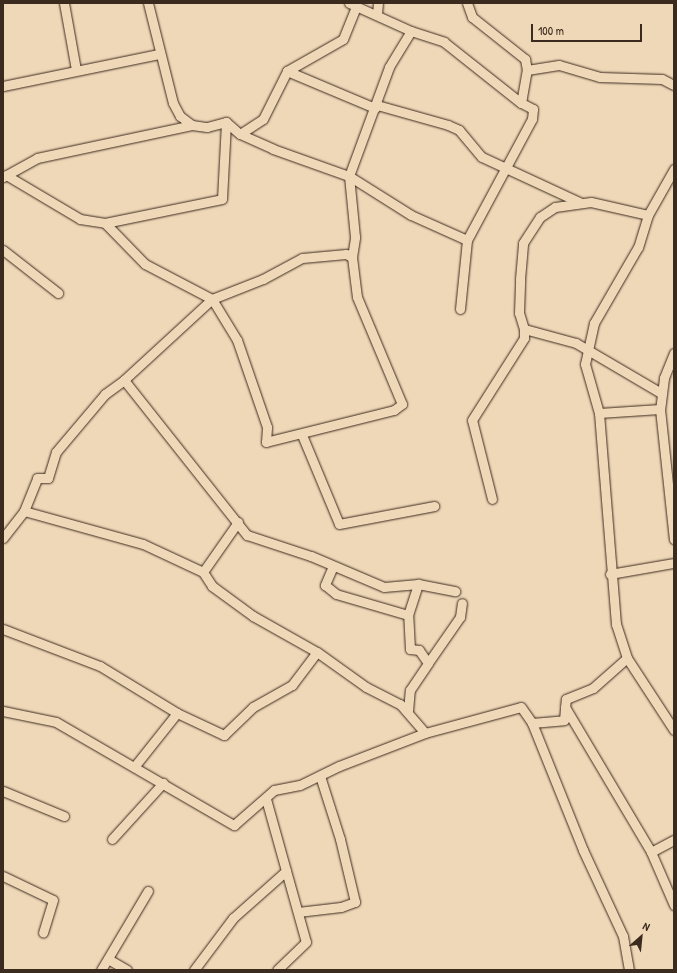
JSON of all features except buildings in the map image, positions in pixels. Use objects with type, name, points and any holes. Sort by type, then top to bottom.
[{"type":"street","points":[[64,3],[76,70]]},
{"type":"street","points":[[148,3],[159,54],[173,103],[180,116],[192,125]]},
{"type":"street","points":[[377,14],[378,3]]},
{"type":"street","points":[[467,3],[472,17],[525,59],[527,70],[521,103]]},
{"type":"street","points":[[240,134],[263,119],[287,71],[343,39],[352,5],[377,14],[411,32],[444,42],[521,103],[533,109],[532,119],[467,240],[460,309]]},
{"type":"street","points":[[105,223],[145,264],[212,299],[237,340],[267,427],[266,442],[302,435],[394,410],[402,404],[357,297],[352,257],[355,237],[349,176],[377,105],[389,67],[411,32]]},
{"type":"street","points":[[3,86],[159,54]]},
{"type":"street","points":[[527,70],[559,65],[600,77],[662,80],[674,85]]},
{"type":"street","points":[[287,71],[375,108],[377,105],[448,125],[459,130],[482,157],[505,169],[579,202],[648,215]]},
{"type":"street","points":[[4,176],[37,158],[192,125],[207,127],[226,122]]},
{"type":"street","points":[[226,122],[240,134],[324,170],[349,176],[411,215],[467,240]]},
{"type":"street","points":[[4,176],[80,219],[105,223],[222,199],[226,122]]},
{"type":"street","points":[[674,169],[648,215],[638,247],[594,323],[587,348],[585,364],[599,413],[610,574],[616,624],[627,658],[674,730]]},
{"type":"street","points":[[492,499],[472,420],[524,338],[524,329],[519,313],[523,243],[540,217],[555,207],[579,202]]},
{"type":"street","points":[[3,250],[58,293]]},
{"type":"street","points":[[3,538],[24,511],[37,478],[48,478],[56,452],[105,394],[124,380],[212,299],[263,279],[302,258],[346,254],[352,257]]},
{"type":"street","points":[[524,329],[587,348],[661,393]]},
{"type":"street","points":[[674,353],[661,393],[660,409],[674,539]]},
{"type":"street","points":[[124,380],[247,535],[333,566],[384,587],[418,584],[455,592]]},
{"type":"street","points":[[599,413],[660,409]]},
{"type":"street","points":[[302,435],[339,524],[434,506]]},
{"type":"street","points":[[24,511],[143,544],[203,572],[212,586],[253,616],[317,652],[349,677],[408,711],[425,733]]},
{"type":"street","points":[[203,572],[238,522]]},
{"type":"street","points":[[610,574],[674,563]]},
{"type":"street","points":[[333,566],[325,585],[336,594],[408,615]]},
{"type":"street","points":[[418,584],[408,615],[410,649],[419,650],[428,663]]},
{"type":"street","points":[[408,711],[410,690],[460,617],[462,603]]},
{"type":"street","points":[[3,629],[100,666],[178,713],[224,735],[253,707],[292,685],[317,652]]},
{"type":"street","points":[[532,723],[564,720],[566,699],[593,688],[627,658]]},
{"type":"street","points":[[3,711],[56,722],[164,783],[231,825],[240,824],[274,790],[300,785],[425,733],[521,707],[532,723],[583,850],[622,936],[629,970]]},
{"type":"street","points":[[565,707],[651,852],[674,905]]},
{"type":"street","points":[[134,767],[178,713]]},
{"type":"street","points":[[298,912],[341,907],[355,902],[340,839],[320,776]]},
{"type":"street","points":[[112,839],[164,783]]},
{"type":"street","points":[[3,791],[64,816]]},
{"type":"street","points":[[266,799],[306,942],[276,970]]},
{"type":"street","points":[[651,852],[674,840]]},
{"type":"street","points":[[194,970],[233,918],[286,871]]},
{"type":"street","points":[[3,876],[53,900],[43,932]]},
{"type":"street","points":[[101,970],[148,891]]},
{"type":"street","points":[[108,960],[128,970]]}]
